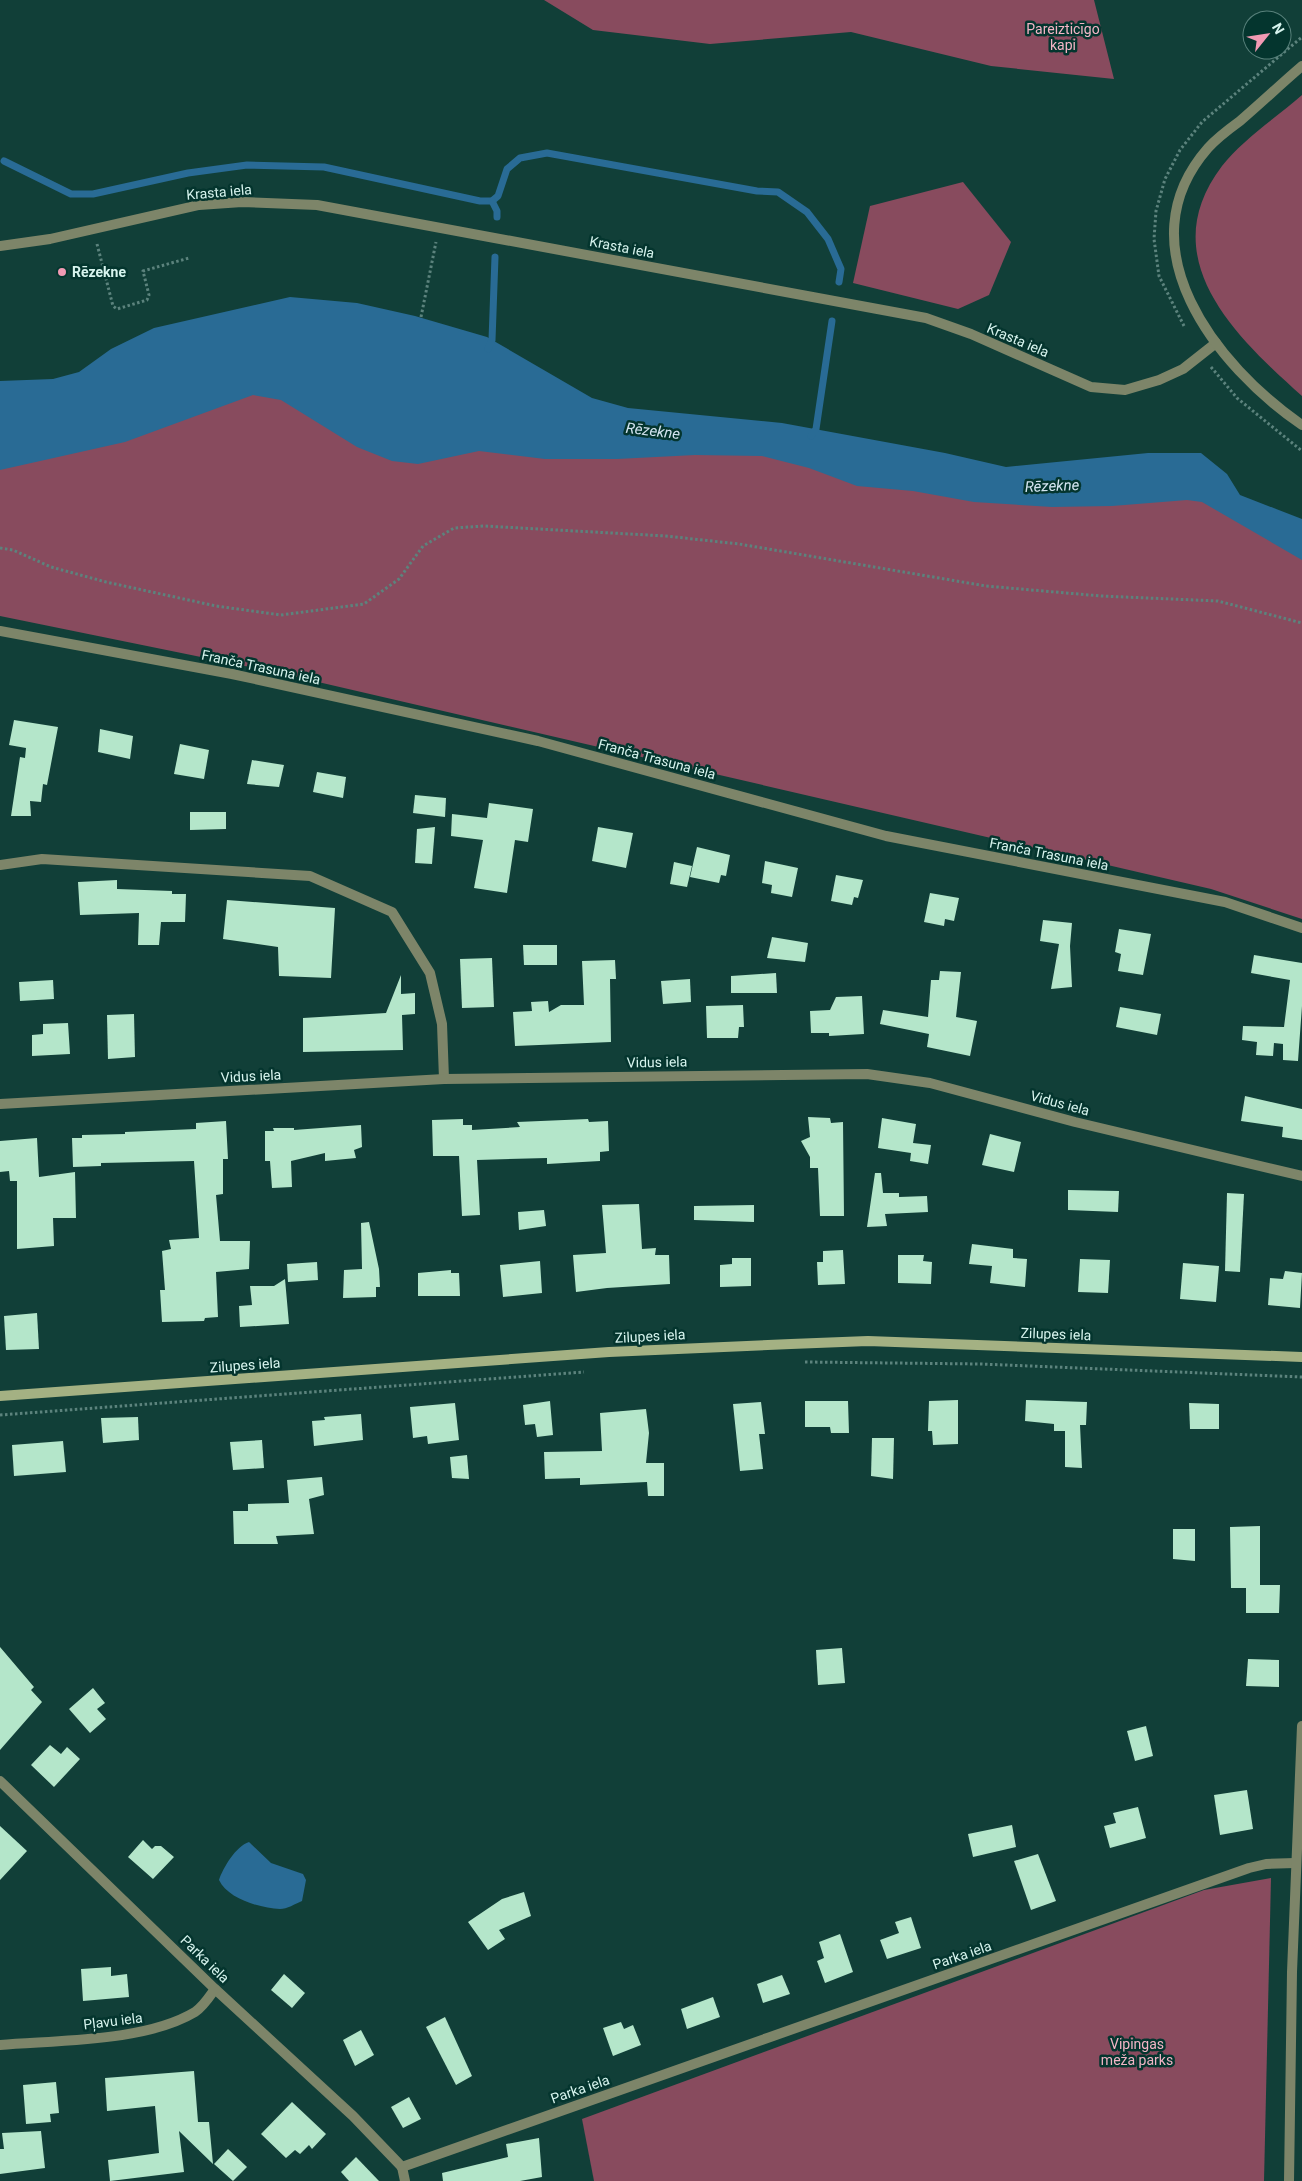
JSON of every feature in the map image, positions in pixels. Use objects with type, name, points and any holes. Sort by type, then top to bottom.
[{"type":"main road","name":"Zilupes iela","points":[[0,1396],[609,1352],[868,1341],[1302,1357]]},
{"type":"street","points":[[1302,66],[1208,148],[1182,190],[1174,226],[1177,265],[1190,303],[1216,343],[1246,377],[1288,415],[1302,425]]},
{"type":"street","name":"Krasta iela","points":[[0,246],[50,239],[199,205],[242,202],[317,205],[926,318],[971,334],[1092,388],[1125,390],[1159,380],[1183,369],[1216,343]]},
{"type":"street","name":"Franča Trasuna iela","points":[[0,631],[232,674],[538,741],[886,836],[1225,902],[1302,928]]},
{"type":"street","points":[[0,865],[42,859],[310,876],[392,912],[430,973],[442,1024],[444,1079]]},
{"type":"street","name":"Vidus iela","points":[[0,1104],[444,1079],[867,1074],[930,1083],[1075,1122],[1302,1176]]},
{"type":"street","points":[[1289,2181],[1295,1863],[1302,1726]]},
{"type":"street","name":"Parka iela","points":[[0,1781],[216,1989],[353,2116],[402,2167],[1249,1868],[1266,1864],[1295,1863]]},
{"type":"street","name":"Pļavu iela","points":[[0,2045],[92,2038],[158,2029],[197,2011],[216,1989]]},
{"type":"street","points":[[402,2167],[405,2181]]},
{"type":"path","points":[[421,318],[439,227]]},
{"type":"path","points":[[92,229],[116,309],[147,300],[149,295],[143,271],[189,258]]},
{"type":"path","points":[[0,548],[13,550],[51,567],[106,582],[216,606],[281,615],[364,604],[399,579],[423,546],[454,528],[484,526],[666,536],[739,544],[986,586],[1101,596],[1218,601],[1302,623]]},
{"type":"path","points":[[799,1362],[972,1364],[1302,1377]]},
{"type":"path","points":[[0,1416],[592,1372]]},
{"type":"green space","name":"Pareizticīgo kapi","points":[[544,0],[1094,0],[1114,79],[991,66],[851,32],[710,44],[593,30]]},
{"type":"green space","points":[[1302,95],[1302,396],[1252,348],[1229,322],[1211,293],[1199,264],[1196,232],[1203,200],[1222,166],[1249,138]]},
{"type":"green space","points":[[963,182],[1011,242],[989,295],[958,309],[853,283],[870,206]]},
{"type":"green space","points":[[232,360],[929,474],[1197,480],[1302,534],[1302,919],[1211,889],[275,672],[0,616],[0,422]]},
{"type":"green space","name":"Vipingas meža parks","points":[[1271,1878],[1264,2181],[594,2181],[582,2119],[1204,1890]]},
{"type":"water","points":[[290,297],[357,303],[415,316],[487,337],[592,398],[628,408],[782,423],[945,453],[1006,467],[1148,453],[1201,453],[1227,474],[1240,495],[1302,519],[1302,560],[1202,502],[1187,500],[1112,506],[1052,507],[974,502],[913,491],[857,486],[809,468],[762,456],[695,455],[617,459],[545,459],[479,451],[418,464],[392,461],[357,447],[281,400],[253,395],[125,442],[0,470],[0,381],[53,379],[79,372],[111,349],[154,328]]},
{"type":"water","points":[[249,1842],[271,1863],[303,1874],[306,1880],[302,1901],[283,1909],[263,1907],[237,1897],[223,1887],[219,1880],[227,1864],[239,1848]]},
{"type":"building","points":[[14,720],[58,727],[47,785],[43,784],[41,802],[30,801],[31,816],[11,816],[20,757],[25,758],[26,748],[9,745]]},
{"type":"building","points":[[100,729],[133,736],[130,759],[98,752]]},
{"type":"building","points":[[180,744],[209,750],[204,779],[174,774]]},
{"type":"building","points":[[252,760],[284,765],[279,787],[247,784]]},
{"type":"building","points":[[317,772],[346,777],[343,798],[313,792]]},
{"type":"building","points":[[415,795],[446,798],[445,817],[413,813]]},
{"type":"building","points":[[489,803],[533,809],[528,842],[515,840],[507,893],[474,888],[483,840],[451,836],[452,814],[487,818]]},
{"type":"building","points":[[190,812],[226,812],[226,829],[190,830]]},
{"type":"building","points":[[435,827],[432,864],[415,863],[417,829]]},
{"type":"building","points":[[598,827],[633,833],[626,868],[592,861]]},
{"type":"building","points":[[697,847],[730,855],[726,876],[721,875],[719,883],[690,877]]},
{"type":"building","points":[[765,861],[798,868],[792,897],[771,893],[772,885],[762,883]]},
{"type":"building","points":[[674,862],[692,866],[687,887],[670,884]]},
{"type":"building","points":[[836,875],[863,880],[858,898],[854,897],[852,905],[831,901]]},
{"type":"building","points":[[117,880],[117,889],[172,891],[172,894],[186,894],[185,922],[161,922],[159,945],[138,945],[139,913],[80,915],[78,882]]},
{"type":"building","points":[[930,893],[959,898],[954,921],[945,919],[944,926],[924,922]]},
{"type":"building","points":[[227,900],[335,908],[331,978],[279,976],[278,947],[223,939]]},
{"type":"building","points":[[1043,920],[1072,923],[1070,946],[1072,987],[1051,989],[1059,944],[1040,941]]},
{"type":"building","points":[[1119,929],[1151,934],[1143,975],[1118,971],[1121,954],[1115,952]]},
{"type":"building","points":[[772,937],[808,943],[805,962],[767,958]]},
{"type":"building","points":[[523,945],[557,945],[557,965],[524,965]]},
{"type":"building","points":[[1254,955],[1302,963],[1302,1006],[1298,1061],[1283,1060],[1283,1044],[1274,1043],[1273,1056],[1256,1055],[1257,1042],[1242,1040],[1243,1026],[1284,1027],[1290,980],[1251,973]]},
{"type":"building","points":[[492,958],[494,1007],[462,1008],[460,959]]},
{"type":"building","points":[[615,960],[616,979],[610,979],[611,1042],[515,1046],[513,1012],[532,1011],[531,1002],[548,1001],[549,1012],[561,1005],[584,1005],[582,961]]},
{"type":"building","points":[[940,971],[961,972],[956,1017],[977,1021],[970,1056],[927,1047],[929,1034],[880,1024],[883,1010],[928,1017],[931,980],[939,980]]},
{"type":"building","points":[[776,973],[777,993],[731,993],[731,976]]},
{"type":"building","points":[[401,975],[401,994],[415,993],[415,1014],[402,1015],[403,1050],[303,1052],[303,1018],[386,1013]]},
{"type":"building","points":[[690,979],[691,1002],[663,1004],[661,981]]},
{"type":"building","points":[[53,980],[54,999],[20,1001],[19,982]]},
{"type":"building","points":[[862,996],[864,1034],[829,1036],[829,1033],[811,1033],[810,1011],[830,1010],[836,997]]},
{"type":"building","points":[[743,1005],[744,1027],[739,1027],[738,1038],[707,1038],[706,1006]]},
{"type":"building","points":[[1120,1007],[1161,1014],[1157,1035],[1116,1027]]},
{"type":"building","points":[[134,1014],[135,1057],[108,1059],[107,1015]]},
{"type":"building","points":[[68,1023],[70,1054],[32,1056],[32,1035],[43,1034],[43,1024]]},
{"type":"building","points":[[1245,1096],[1302,1109],[1302,1140],[1282,1137],[1283,1127],[1241,1121]]},
{"type":"building","points":[[808,1117],[830,1118],[831,1123],[843,1122],[844,1216],[820,1216],[818,1168],[810,1168],[810,1157],[801,1141],[810,1137]]},
{"type":"building","points":[[882,1118],[916,1124],[913,1143],[931,1145],[928,1164],[910,1161],[911,1153],[878,1148]]},
{"type":"building","points":[[463,1119],[463,1125],[472,1125],[472,1130],[520,1127],[517,1122],[588,1119],[589,1122],[608,1121],[609,1151],[600,1152],[600,1161],[547,1164],[547,1158],[477,1160],[480,1215],[462,1216],[459,1156],[433,1156],[432,1120]]},
{"type":"building","points":[[226,1121],[228,1159],[223,1159],[223,1194],[216,1195],[220,1241],[250,1241],[249,1269],[216,1272],[218,1317],[205,1318],[204,1321],[162,1322],[160,1290],[165,1290],[162,1251],[171,1249],[169,1240],[199,1238],[194,1161],[101,1163],[101,1166],[73,1167],[72,1138],[82,1138],[82,1135],[196,1129],[196,1123]]},
{"type":"building","points":[[361,1125],[362,1147],[354,1150],[356,1158],[325,1161],[325,1153],[291,1161],[292,1187],[272,1188],[270,1161],[265,1161],[265,1131],[274,1131],[273,1128],[294,1128],[294,1130]]},
{"type":"building","points":[[990,1134],[1021,1142],[1014,1172],[982,1165]]},
{"type":"building","points":[[37,1138],[39,1177],[75,1172],[76,1218],[53,1218],[54,1246],[17,1249],[17,1181],[10,1181],[9,1171],[0,1172],[0,1141]]},
{"type":"building","points":[[875,1173],[881,1173],[883,1193],[899,1193],[899,1197],[927,1196],[928,1212],[885,1214],[887,1226],[867,1227]]},
{"type":"building","points":[[1068,1190],[1119,1191],[1118,1212],[1068,1210]]},
{"type":"building","points":[[1227,1193],[1244,1194],[1240,1272],[1225,1271]]},
{"type":"building","points":[[639,1204],[642,1249],[656,1248],[655,1255],[669,1255],[670,1284],[576,1292],[573,1255],[606,1253],[602,1205]]},
{"type":"building","points":[[754,1205],[754,1222],[694,1220],[694,1206]]},
{"type":"building","points":[[544,1210],[546,1226],[519,1230],[518,1212]]},
{"type":"building","points":[[369,1222],[379,1269],[380,1287],[376,1287],[376,1297],[343,1298],[344,1270],[362,1269],[361,1223]]},
{"type":"building","points":[[972,1244],[1013,1249],[1013,1258],[1027,1259],[1025,1287],[990,1283],[992,1266],[969,1264]]},
{"type":"building","points":[[843,1250],[845,1284],[818,1285],[817,1262],[823,1262],[823,1251]]},
{"type":"building","points":[[898,1255],[924,1255],[923,1261],[932,1262],[931,1284],[898,1283]]},
{"type":"building","points":[[732,1258],[751,1258],[751,1286],[720,1287],[720,1265],[732,1264]]},
{"type":"building","points":[[1080,1259],[1110,1260],[1108,1293],[1078,1292]]},
{"type":"building","points":[[540,1261],[542,1293],[503,1297],[500,1265]]},
{"type":"building","points":[[317,1262],[318,1280],[288,1282],[287,1264]]},
{"type":"building","points":[[1183,1263],[1219,1266],[1216,1302],[1180,1299]]},
{"type":"building","points":[[451,1270],[451,1273],[459,1273],[460,1296],[418,1296],[418,1273]]},
{"type":"building","points":[[1285,1271],[1302,1273],[1300,1308],[1268,1305],[1270,1278],[1283,1279]]},
{"type":"building","points":[[285,1279],[289,1324],[240,1327],[239,1306],[252,1305],[250,1286],[274,1286]]},
{"type":"building","points":[[37,1313],[39,1349],[6,1350],[4,1316]]},
{"type":"building","points":[[958,1400],[958,1444],[933,1445],[932,1431],[928,1431],[929,1401]]},
{"type":"building","points":[[1026,1400],[1087,1402],[1086,1425],[1080,1425],[1082,1468],[1065,1467],[1065,1431],[1054,1431],[1054,1424],[1025,1421]]},
{"type":"building","points":[[550,1401],[553,1435],[537,1437],[535,1424],[525,1425],[523,1405]]},
{"type":"building","points":[[805,1401],[848,1401],[849,1433],[831,1433],[830,1427],[805,1427]]},
{"type":"building","points":[[761,1402],[765,1434],[759,1434],[763,1469],[740,1471],[733,1404]]},
{"type":"building","points":[[455,1403],[459,1440],[428,1444],[427,1436],[413,1438],[410,1407]]},
{"type":"building","points":[[1189,1403],[1219,1404],[1219,1429],[1190,1429]]},
{"type":"building","points":[[646,1409],[649,1433],[646,1463],[664,1463],[664,1496],[648,1496],[647,1482],[580,1485],[580,1478],[545,1479],[544,1452],[602,1451],[600,1413]]},
{"type":"building","points":[[361,1414],[363,1440],[314,1446],[312,1421],[325,1420],[324,1417]]},
{"type":"building","points":[[138,1417],[139,1440],[103,1443],[101,1418]]},
{"type":"building","points":[[872,1438],[894,1438],[893,1479],[871,1476]]},
{"type":"building","points":[[262,1440],[264,1468],[233,1470],[230,1442]]},
{"type":"building","points":[[63,1441],[66,1472],[14,1476],[12,1445]]},
{"type":"building","points":[[467,1455],[469,1479],[452,1478],[450,1457]]},
{"type":"building","points":[[322,1477],[324,1495],[309,1499],[314,1534],[276,1536],[278,1544],[234,1544],[233,1511],[248,1511],[248,1504],[289,1503],[287,1480]]},
{"type":"building","points":[[1260,1526],[1260,1585],[1280,1585],[1279,1613],[1246,1613],[1246,1588],[1231,1588],[1230,1527]]},
{"type":"building","points":[[1173,1529],[1195,1529],[1195,1561],[1173,1559]]},
{"type":"building","points":[[0,1647],[34,1687],[31,1690],[42,1702],[0,1750]]},
{"type":"building","points":[[842,1648],[845,1683],[818,1685],[816,1650]]},
{"type":"building","points":[[1248,1659],[1279,1660],[1279,1687],[1246,1686]]},
{"type":"building","points":[[93,1688],[105,1703],[97,1709],[106,1719],[90,1733],[69,1709]]},
{"type":"building","points":[[1146,1726],[1153,1756],[1135,1761],[1127,1731]]},
{"type":"building","points":[[50,1745],[61,1754],[67,1747],[80,1759],[54,1787],[31,1765]]},
{"type":"building","points":[[1247,1790],[1253,1829],[1220,1835],[1214,1795]]},
{"type":"building","points":[[1138,1807],[1146,1838],[1110,1848],[1104,1826],[1116,1823],[1113,1813]]},
{"type":"building","points":[[1012,1825],[1016,1847],[973,1857],[968,1834]]},
{"type":"building","points":[[0,1826],[27,1851],[0,1880]]},
{"type":"building","points":[[143,1840],[152,1849],[155,1846],[161,1846],[174,1857],[153,1879],[128,1857]]},
{"type":"building","points":[[1038,1854],[1056,1901],[1031,1910],[1014,1861]]},
{"type":"building","points":[[524,1892],[531,1916],[499,1930],[505,1939],[488,1950],[468,1922],[502,1899]]},
{"type":"building","points":[[911,1917],[921,1948],[887,1959],[880,1940],[899,1933],[895,1922]]},
{"type":"building","points":[[840,1934],[853,1972],[825,1983],[817,1961],[824,1958],[819,1942]]},
{"type":"building","points":[[111,1967],[111,1976],[127,1974],[129,1997],[83,2001],[81,1969]]},
{"type":"building","points":[[284,1974],[305,1993],[292,2008],[271,1990]]},
{"type":"building","points":[[782,1975],[790,1994],[763,2003],[757,1984]]},
{"type":"building","points":[[713,1997],[720,2017],[687,2029],[681,2009]]},
{"type":"building","points":[[445,2017],[472,2076],[456,2085],[426,2027]]},
{"type":"building","points":[[621,2022],[624,2029],[633,2025],[641,2045],[613,2056],[603,2028]]},
{"type":"building","points":[[361,2030],[374,2055],[355,2066],[343,2040]]},
{"type":"building","points":[[194,2071],[198,2122],[209,2122],[213,2164],[179,2131],[184,2172],[110,2181],[108,2160],[159,2153],[155,2106],[107,2111],[105,2078]]},
{"type":"building","points":[[56,2082],[59,2113],[50,2114],[51,2122],[26,2124],[23,2085]]},
{"type":"building","points":[[409,2097],[421,2119],[403,2128],[391,2107]]},
{"type":"building","points":[[292,2102],[326,2134],[312,2149],[309,2145],[300,2154],[295,2150],[286,2158],[261,2134]]},
{"type":"building","points":[[41,2131],[45,2168],[0,2174],[0,2149],[4,2149],[2,2133]]},
{"type":"building","points":[[539,2138],[542,2177],[520,2181],[443,2181],[442,2173],[508,2157],[506,2144]]},
{"type":"building","points":[[228,2149],[247,2167],[233,2181],[214,2164]]},
{"type":"building","points":[[356,2157],[379,2181],[349,2181],[341,2172]]},
{"type":"waterway","points":[[4,161],[71,194],[93,194],[188,173],[247,165],[324,167],[480,201],[492,201],[498,196],[507,169],[520,158],[547,153],[757,191],[778,192],[807,212],[828,239],[841,269],[839,282]]},
{"type":"waterway","points":[[492,201],[497,211],[497,217]]},
{"type":"waterway","points":[[488,349],[492,340],[495,257]]},
{"type":"waterway","points":[[811,436],[816,429],[832,321]]},
{"type":"place","name":"Rēzekne","points":[[62,272]]}]
